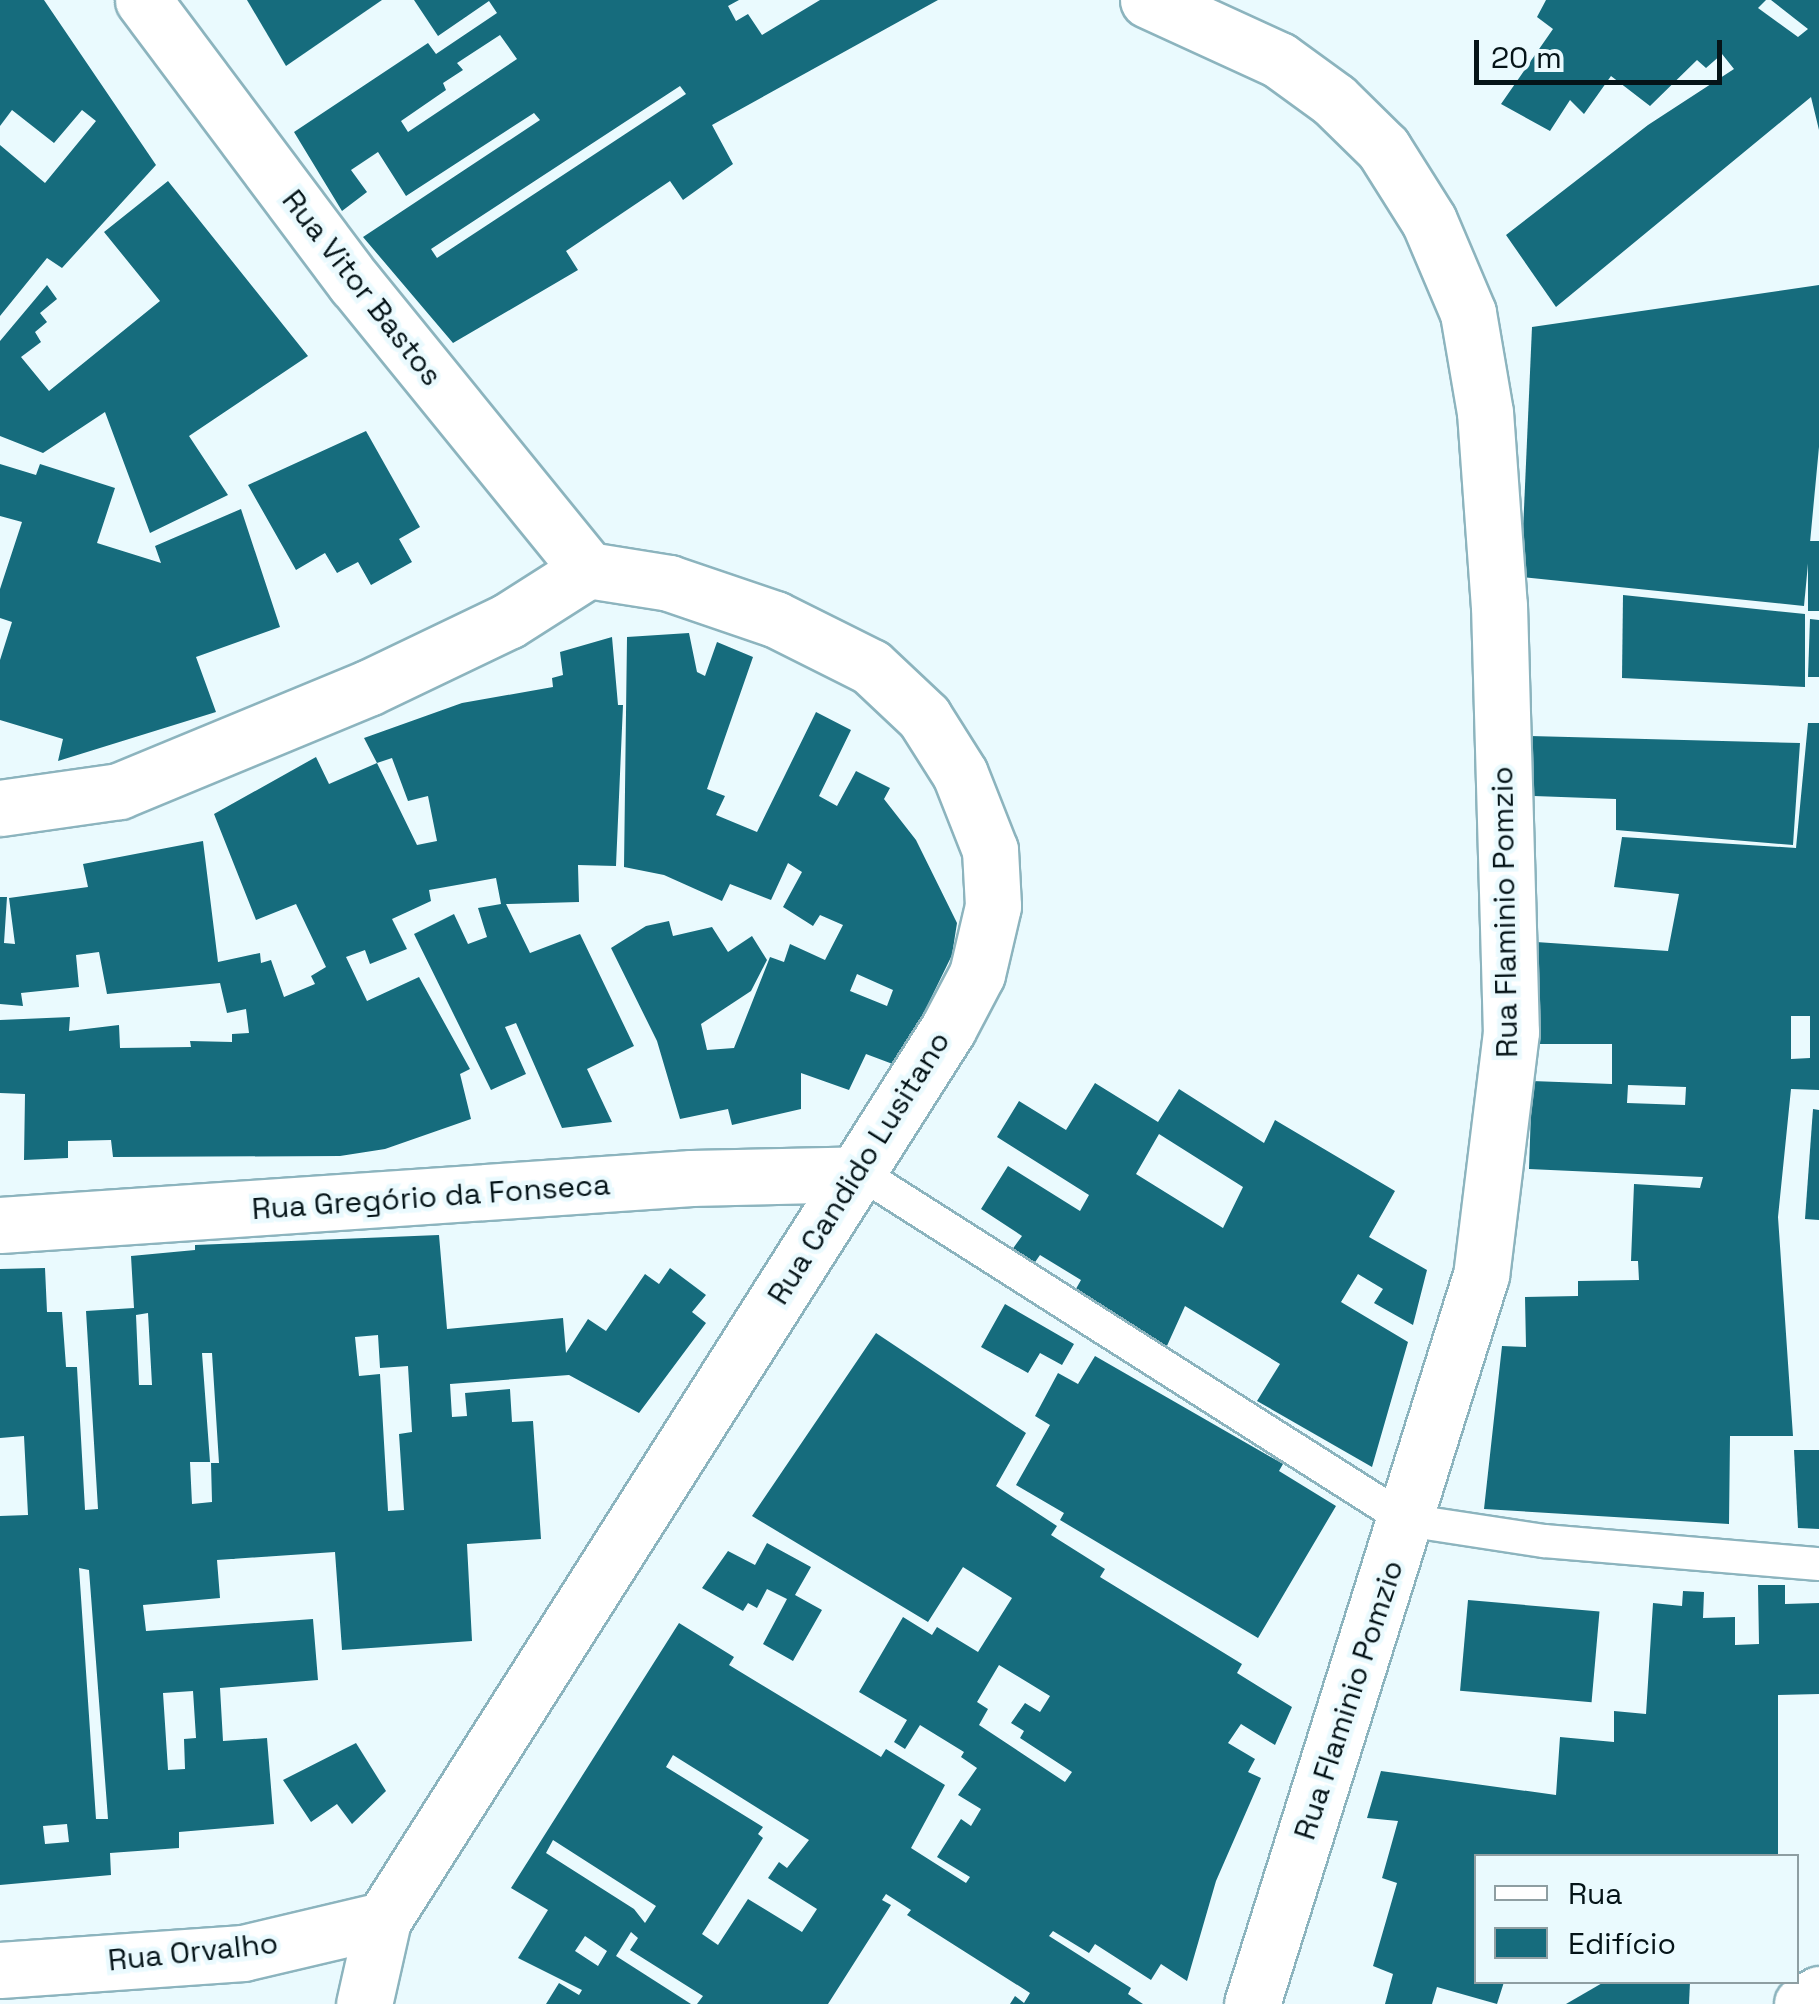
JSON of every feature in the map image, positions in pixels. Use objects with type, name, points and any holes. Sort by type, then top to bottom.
[{"type":"street","name":"Rua Vitor Bastos","points":[[143,0],[355,282],[588,570]]},
{"type":"street","name":"Rua Flaminio Pomzio","points":[[1148,0],[1279,60],[1383,148],[1429,221],[1468,313],[1480,378],[1499,605],[1511,1032],[1481,1275],[1252,2004]]},
{"type":"street","points":[[0,808],[119,790],[368,688],[508,621],[588,570]]},
{"type":"street","name":"Rua Candido Lusitano","points":[[364,2004],[383,1920],[862,1174],[976,974],[993,906],[990,850],[960,774],[924,717],[871,667],[775,620],[687,589],[588,570]]},
{"type":"street","name":"Rua Gregório da Fonseca","points":[[0,1225],[691,1178],[862,1174]]},
{"type":"street","name":"Rua Orvalho","points":[[0,1970],[243,1953],[383,1920]]},
{"type":"street","points":[[1802,2004],[1819,1994]]},
{"type":"lane","points":[[862,1174],[1406,1520],[1544,1541],[1819,1564]]},
{"type":"building","points":[[0,0],[44,0],[156,165],[62,268],[47,258],[0,316],[0,145],[45,183],[96,121],[82,110],[54,143],[12,110],[0,126]]},
{"type":"building","points":[[247,0],[382,0],[286,66]]},
{"type":"building","points":[[414,0],[739,0],[728,6],[736,21],[748,14],[762,35],[820,0],[938,0],[712,125],[733,164],[683,200],[670,181],[566,251],[578,270],[453,343],[363,237],[540,120],[534,113],[406,196],[378,152],[351,170],[367,192],[342,211],[294,132],[428,43],[436,54],[497,13],[489,1],[438,36]],"holes":[[[500,35],[517,59],[408,132],[401,121],[446,90],[443,83],[463,70],[457,63]],[[680,86],[686,94],[437,258],[431,249]]]},
{"type":"building","points":[[1546,0],[1766,0],[1758,8],[1798,37],[1808,29],[1771,0],[1819,0],[1819,130],[1811,97],[1556,307],[1506,235],[1648,125],[1734,69],[1722,54],[1706,68],[1697,60],[1650,106],[1611,76],[1584,114],[1570,100],[1550,131],[1501,104],[1553,29],[1537,17]]},
{"type":"building","points":[[168,181],[308,356],[189,436],[228,495],[150,533],[105,412],[43,453],[0,436],[0,341],[47,285],[57,299],[40,313],[47,322],[35,332],[41,342],[21,357],[49,391],[160,301],[104,232]]},
{"type":"building","points":[[1819,285],[1819,447],[1804,606],[1521,577],[1532,327]]},
{"type":"building","points":[[366,431],[420,527],[399,539],[412,562],[371,585],[358,562],[337,573],[325,553],[296,570],[248,485]]},
{"type":"building","points":[[0,464],[36,475],[40,464],[115,488],[97,543],[161,563],[155,546],[241,509],[280,627],[196,657],[216,712],[58,761],[63,739],[0,720],[0,660],[12,622],[0,618],[0,589],[22,522],[0,516]]},
{"type":"building","points":[[1808,541],[1819,541],[1819,611],[1808,611]]},
{"type":"building","points":[[1623,595],[1805,614],[1805,687],[1622,678]]},
{"type":"building","points":[[1810,619],[1819,620],[1819,677],[1808,677]]},
{"type":"building","points":[[689,633],[697,672],[705,676],[717,642],[753,657],[707,789],[725,796],[716,815],[757,832],[816,712],[851,730],[819,796],[837,806],[856,771],[890,788],[884,799],[916,840],[957,923],[952,955],[898,1066],[866,1054],[849,1090],[801,1073],[801,1109],[732,1125],[728,1109],[680,1119],[657,1041],[611,948],[646,926],[669,921],[673,936],[712,927],[728,952],[752,936],[767,960],[751,991],[701,1024],[707,1050],[734,1048],[770,957],[784,962],[790,944],[825,960],[843,925],[820,915],[813,926],[783,907],[802,872],[788,863],[771,900],[730,884],[722,901],[664,875],[624,867],[627,637]],"holes":[[[857,974],[893,990],[887,1006],[850,991]]]},
{"type":"building","points":[[612,637],[618,705],[623,705],[616,866],[578,865],[579,902],[506,904],[530,953],[580,934],[634,1046],[587,1069],[612,1122],[562,1128],[516,1023],[505,1027],[526,1074],[491,1090],[414,934],[454,914],[468,944],[487,937],[478,908],[501,904],[496,878],[429,890],[431,901],[392,919],[407,949],[370,964],[365,950],[346,957],[367,1001],[419,977],[470,1069],[460,1074],[471,1119],[385,1149],[340,1156],[113,1157],[111,1140],[68,1141],[68,1158],[24,1160],[25,1094],[0,1093],[0,1020],[70,1017],[69,1031],[119,1025],[120,1048],[191,1047],[190,1041],[232,1042],[232,1034],[249,1033],[246,1009],[227,1013],[220,983],[107,994],[99,952],[76,955],[79,987],[21,993],[23,1006],[0,1004],[0,897],[7,897],[4,943],[15,944],[9,898],[88,887],[83,864],[203,841],[218,962],[260,953],[261,963],[271,960],[284,997],[315,984],[311,976],[326,967],[296,904],[256,920],[214,814],[316,757],[329,784],[377,763],[364,738],[462,703],[553,687],[552,678],[563,675],[560,652]],"holes":[[[392,758],[408,801],[428,796],[437,841],[417,845],[377,763]]]},
{"type":"building","points":[[1808,723],[1819,723],[1819,1090],[1791,1089],[1778,1217],[1793,1436],[1730,1436],[1729,1524],[1484,1509],[1502,1346],[1526,1347],[1525,1297],[1578,1296],[1578,1281],[1639,1280],[1638,1261],[1631,1261],[1634,1184],[1700,1188],[1703,1177],[1529,1169],[1532,1081],[1612,1084],[1612,1044],[1534,1044],[1536,942],[1668,951],[1679,894],[1614,887],[1622,837],[1796,848]],"holes":[[[1791,1016],[1810,1016],[1810,1058],[1791,1059]],[[1628,1085],[1686,1087],[1685,1105],[1627,1103]]]},
{"type":"building","points":[[1530,736],[1800,743],[1793,845],[1616,830],[1616,799],[1534,796]]},
{"type":"building","points":[[1095,1083],[1158,1122],[1179,1089],[1264,1143],[1275,1120],[1395,1191],[1369,1237],[1427,1270],[1413,1325],[1374,1303],[1383,1289],[1358,1274],[1341,1302],[1408,1342],[1372,1467],[1257,1401],[1280,1364],[1185,1306],[1166,1348],[1073,1294],[1081,1280],[1040,1255],[1031,1268],[1009,1254],[1022,1236],[981,1209],[1008,1166],[1080,1211],[1089,1195],[997,1137],[1019,1101],[1066,1130]],"holes":[[[1159,1134],[1243,1187],[1223,1228],[1136,1174]]]},
{"type":"building","points":[[1813,1109],[1819,1110],[1819,1220],[1805,1219]]},
{"type":"building","points":[[439,1235],[447,1329],[563,1318],[566,1353],[588,1319],[606,1331],[645,1274],[659,1284],[670,1268],[706,1295],[692,1312],[706,1323],[639,1413],[569,1375],[450,1384],[452,1417],[467,1416],[465,1393],[510,1389],[512,1422],[533,1421],[541,1539],[467,1544],[472,1641],[342,1650],[335,1552],[217,1560],[220,1598],[143,1605],[146,1631],[313,1619],[318,1680],[220,1688],[223,1741],[267,1738],[274,1824],[179,1832],[179,1848],[110,1853],[111,1875],[0,1885],[0,1516],[28,1515],[24,1436],[0,1438],[0,1269],[45,1268],[47,1312],[62,1312],[66,1367],[77,1367],[85,1510],[98,1509],[86,1311],[134,1308],[131,1256],[195,1250],[195,1245]],"holes":[[[148,1313],[152,1385],[139,1385],[136,1315]],[[378,1335],[380,1368],[408,1366],[412,1432],[399,1434],[404,1510],[388,1511],[380,1374],[359,1376],[355,1337]],[[202,1353],[212,1353],[219,1463],[211,1463],[212,1502],[192,1504],[190,1462],[210,1462]],[[79,1568],[89,1570],[108,1819],[96,1819]],[[193,1691],[196,1738],[184,1739],[185,1769],[168,1770],[163,1693]],[[67,1824],[69,1842],[45,1844],[43,1826]]]},
{"type":"building","points":[[1005,1304],[1074,1344],[1062,1365],[1040,1353],[1028,1373],[981,1347]]},
{"type":"building","points":[[876,1333],[1026,1433],[996,1486],[1057,1526],[1051,1535],[1105,1569],[1100,1577],[1242,1664],[1237,1673],[1292,1707],[1275,1745],[1241,1724],[1228,1743],[1255,1759],[1248,1772],[1261,1778],[1216,1881],[1187,1981],[1161,1964],[1151,1980],[1095,1944],[1089,1953],[1053,1931],[1049,1936],[1131,1988],[1128,1994],[1143,2004],[1010,2004],[1015,1996],[1024,2003],[1030,1993],[907,1915],[911,1910],[886,1894],[882,1900],[891,1905],[828,2004],[697,2004],[703,1996],[630,1950],[638,1938],[631,1932],[616,1956],[691,2004],[546,2004],[559,1983],[579,1995],[582,1990],[518,1958],[548,1910],[511,1888],[679,1623],[734,1657],[729,1665],[881,1757],[886,1749],[945,1785],[911,1848],[966,1883],[970,1877],[937,1857],[961,1819],[971,1826],[981,1809],[958,1795],[977,1768],[961,1757],[964,1752],[920,1725],[905,1749],[894,1742],[907,1720],[859,1692],[903,1617],[932,1635],[937,1627],[978,1652],[1012,1598],[963,1567],[928,1622],[752,1516]],"holes":[[[999,1665],[1050,1696],[1040,1712],[1025,1703],[1011,1723],[1024,1731],[1020,1738],[1072,1772],[1065,1782],[979,1725],[988,1709],[977,1702]],[[673,1755],[809,1840],[787,1868],[779,1862],[768,1878],[817,1909],[802,1932],[748,1899],[718,1945],[702,1934],[763,1838],[758,1834],[763,1827],[666,1767]],[[553,1840],[656,1906],[645,1923],[634,1909],[546,1853]],[[585,1936],[607,1951],[598,1966],[575,1951]]]},
{"type":"building","points":[[1095,1356],[1283,1464],[1279,1471],[1336,1506],[1258,1638],[1060,1520],[1064,1513],[1016,1485],[1050,1425],[1035,1416],[1058,1373],[1078,1384]]},
{"type":"building","points":[[1794,1450],[1819,1450],[1819,1529],[1798,1528]]},
{"type":"building","points":[[767,1543],[811,1567],[795,1595],[822,1610],[793,1661],[763,1644],[787,1599],[767,1589],[757,1608],[748,1603],[743,1611],[702,1588],[728,1551],[755,1565]]},
{"type":"building","points":[[1758,1585],[1785,1585],[1785,1604],[1819,1603],[1819,1694],[1778,1695],[1778,1854],[1474,1854],[1474,1984],[1503,1984],[1497,2004],[1437,1987],[1432,2004],[1385,2004],[1393,1974],[1373,1966],[1397,1883],[1382,1878],[1398,1821],[1367,1818],[1381,1771],[1556,1795],[1560,1737],[1614,1742],[1614,1711],[1646,1714],[1653,1603],[1682,1606],[1683,1591],[1704,1592],[1703,1618],[1735,1617],[1735,1645],[1759,1644]]},
{"type":"building","points":[[1468,1600],[1599,1612],[1592,1702],[1460,1691]]},
{"type":"building","points":[[356,1743],[386,1791],[352,1824],[337,1804],[311,1822],[283,1780]]},
{"type":"building","points":[[1601,1984],[1690,1984],[1689,2004],[1566,2004]]}]
